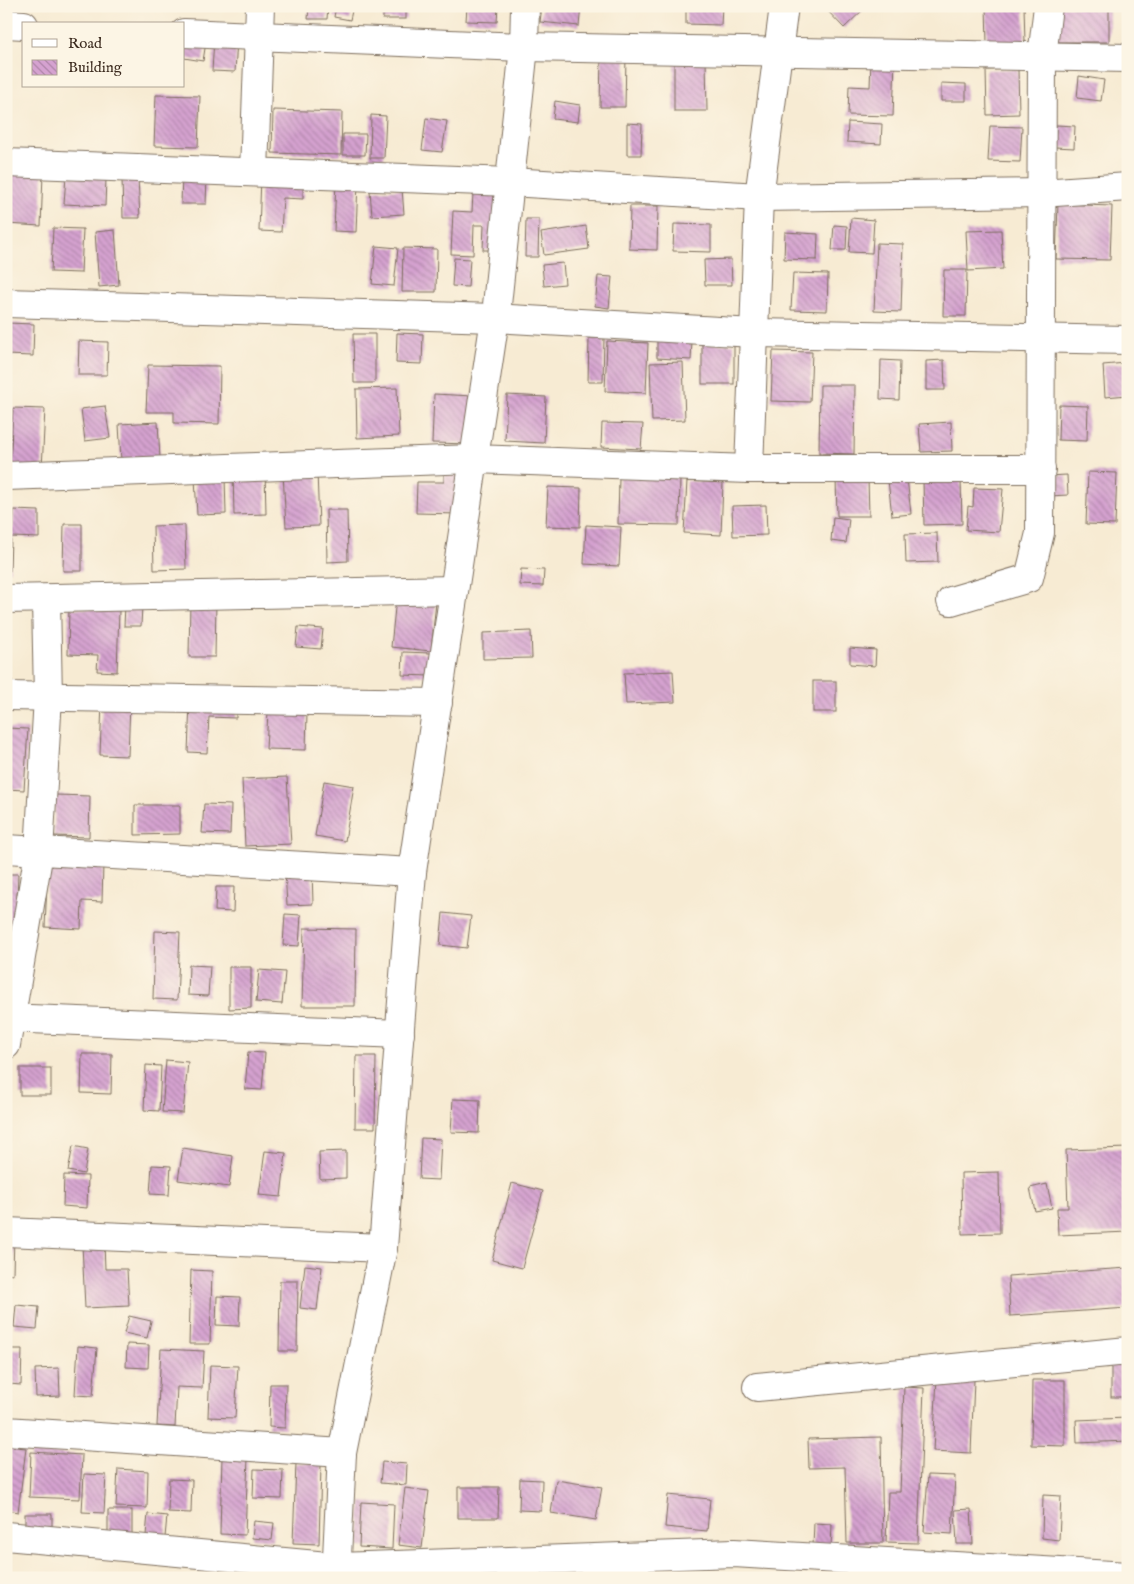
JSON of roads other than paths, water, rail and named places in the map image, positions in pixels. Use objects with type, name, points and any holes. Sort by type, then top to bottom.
[{"type":"street","points":[[254,171],[260,6]]},
{"type":"street","points":[[337,1572],[342,1453],[383,1248],[412,872],[495,318],[524,47],[525,6]]},
{"type":"street","points":[[749,469],[759,197],[784,6]]},
{"type":"street","points":[[951,601],[1029,578],[1040,533],[1042,57],[1048,6]]},
{"type":"street","points":[[6,24],[22,25]]},
{"type":"street","points":[[185,33],[524,47],[1128,58]]},
{"type":"street","points":[[6,163],[510,182],[759,197],[1041,194],[1128,187]]},
{"type":"street","points":[[6,303],[495,318],[754,333],[1128,340]]},
{"type":"street","points":[[6,476],[473,460],[749,469],[1041,469]]},
{"type":"street","points":[[6,599],[46,600],[454,590]]},
{"type":"street","points":[[46,600],[48,697],[39,852],[7,1027],[400,1034]]},
{"type":"street","points":[[6,696],[438,703]]},
{"type":"street","points":[[6,849],[412,872]]},
{"type":"street","points":[[6,1232],[383,1248]]},
{"type":"street","points":[[757,1386],[1128,1351]]},
{"type":"street","points":[[6,1431],[342,1453]]},
{"type":"street","points":[[6,1536],[337,1572],[734,1553],[1128,1576]]}]
